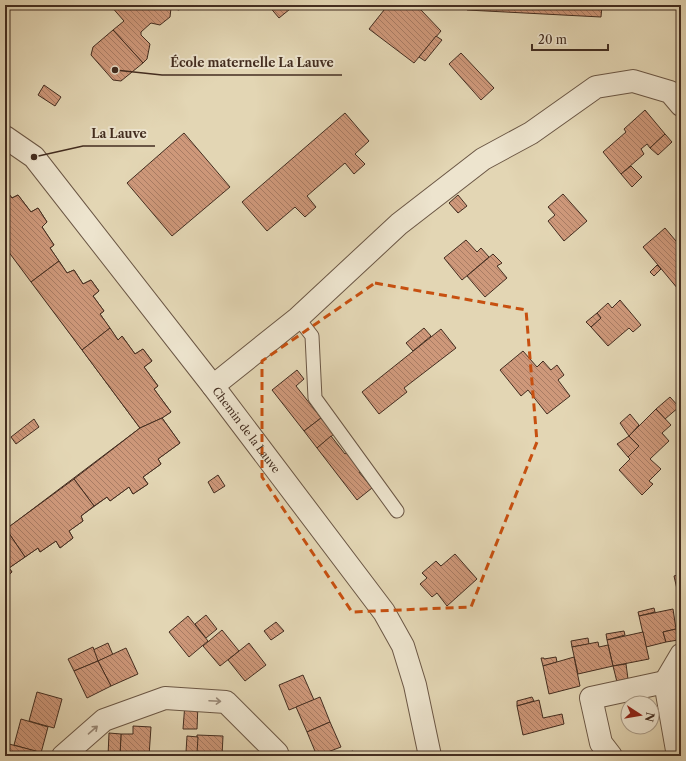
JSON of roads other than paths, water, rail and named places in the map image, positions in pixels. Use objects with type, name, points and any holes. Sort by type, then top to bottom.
[{"type":"street","points":[[213,386],[298,318],[399,224],[483,159],[531,133],[596,87],[633,81],[670,92],[681,105]]},
{"type":"street","name":"Chemin de la Lauve","points":[[5,137],[34,157],[213,386],[384,612],[403,646],[415,685],[430,756]]},
{"type":"street","points":[[678,756],[664,682],[681,655]]},
{"type":"street","points":[[611,756],[601,743],[591,698],[664,682]]},
{"type":"street","points":[[63,756],[104,720],[165,698],[226,702],[278,753],[278,756]]},
{"type":"lane","points":[[298,318],[312,336],[315,398],[397,511]]},
{"type":"place","name":"École maternelle La Lauve","points":[[115,70]]},
{"type":"place","name":"La Lauve","points":[[34,157]]}]
